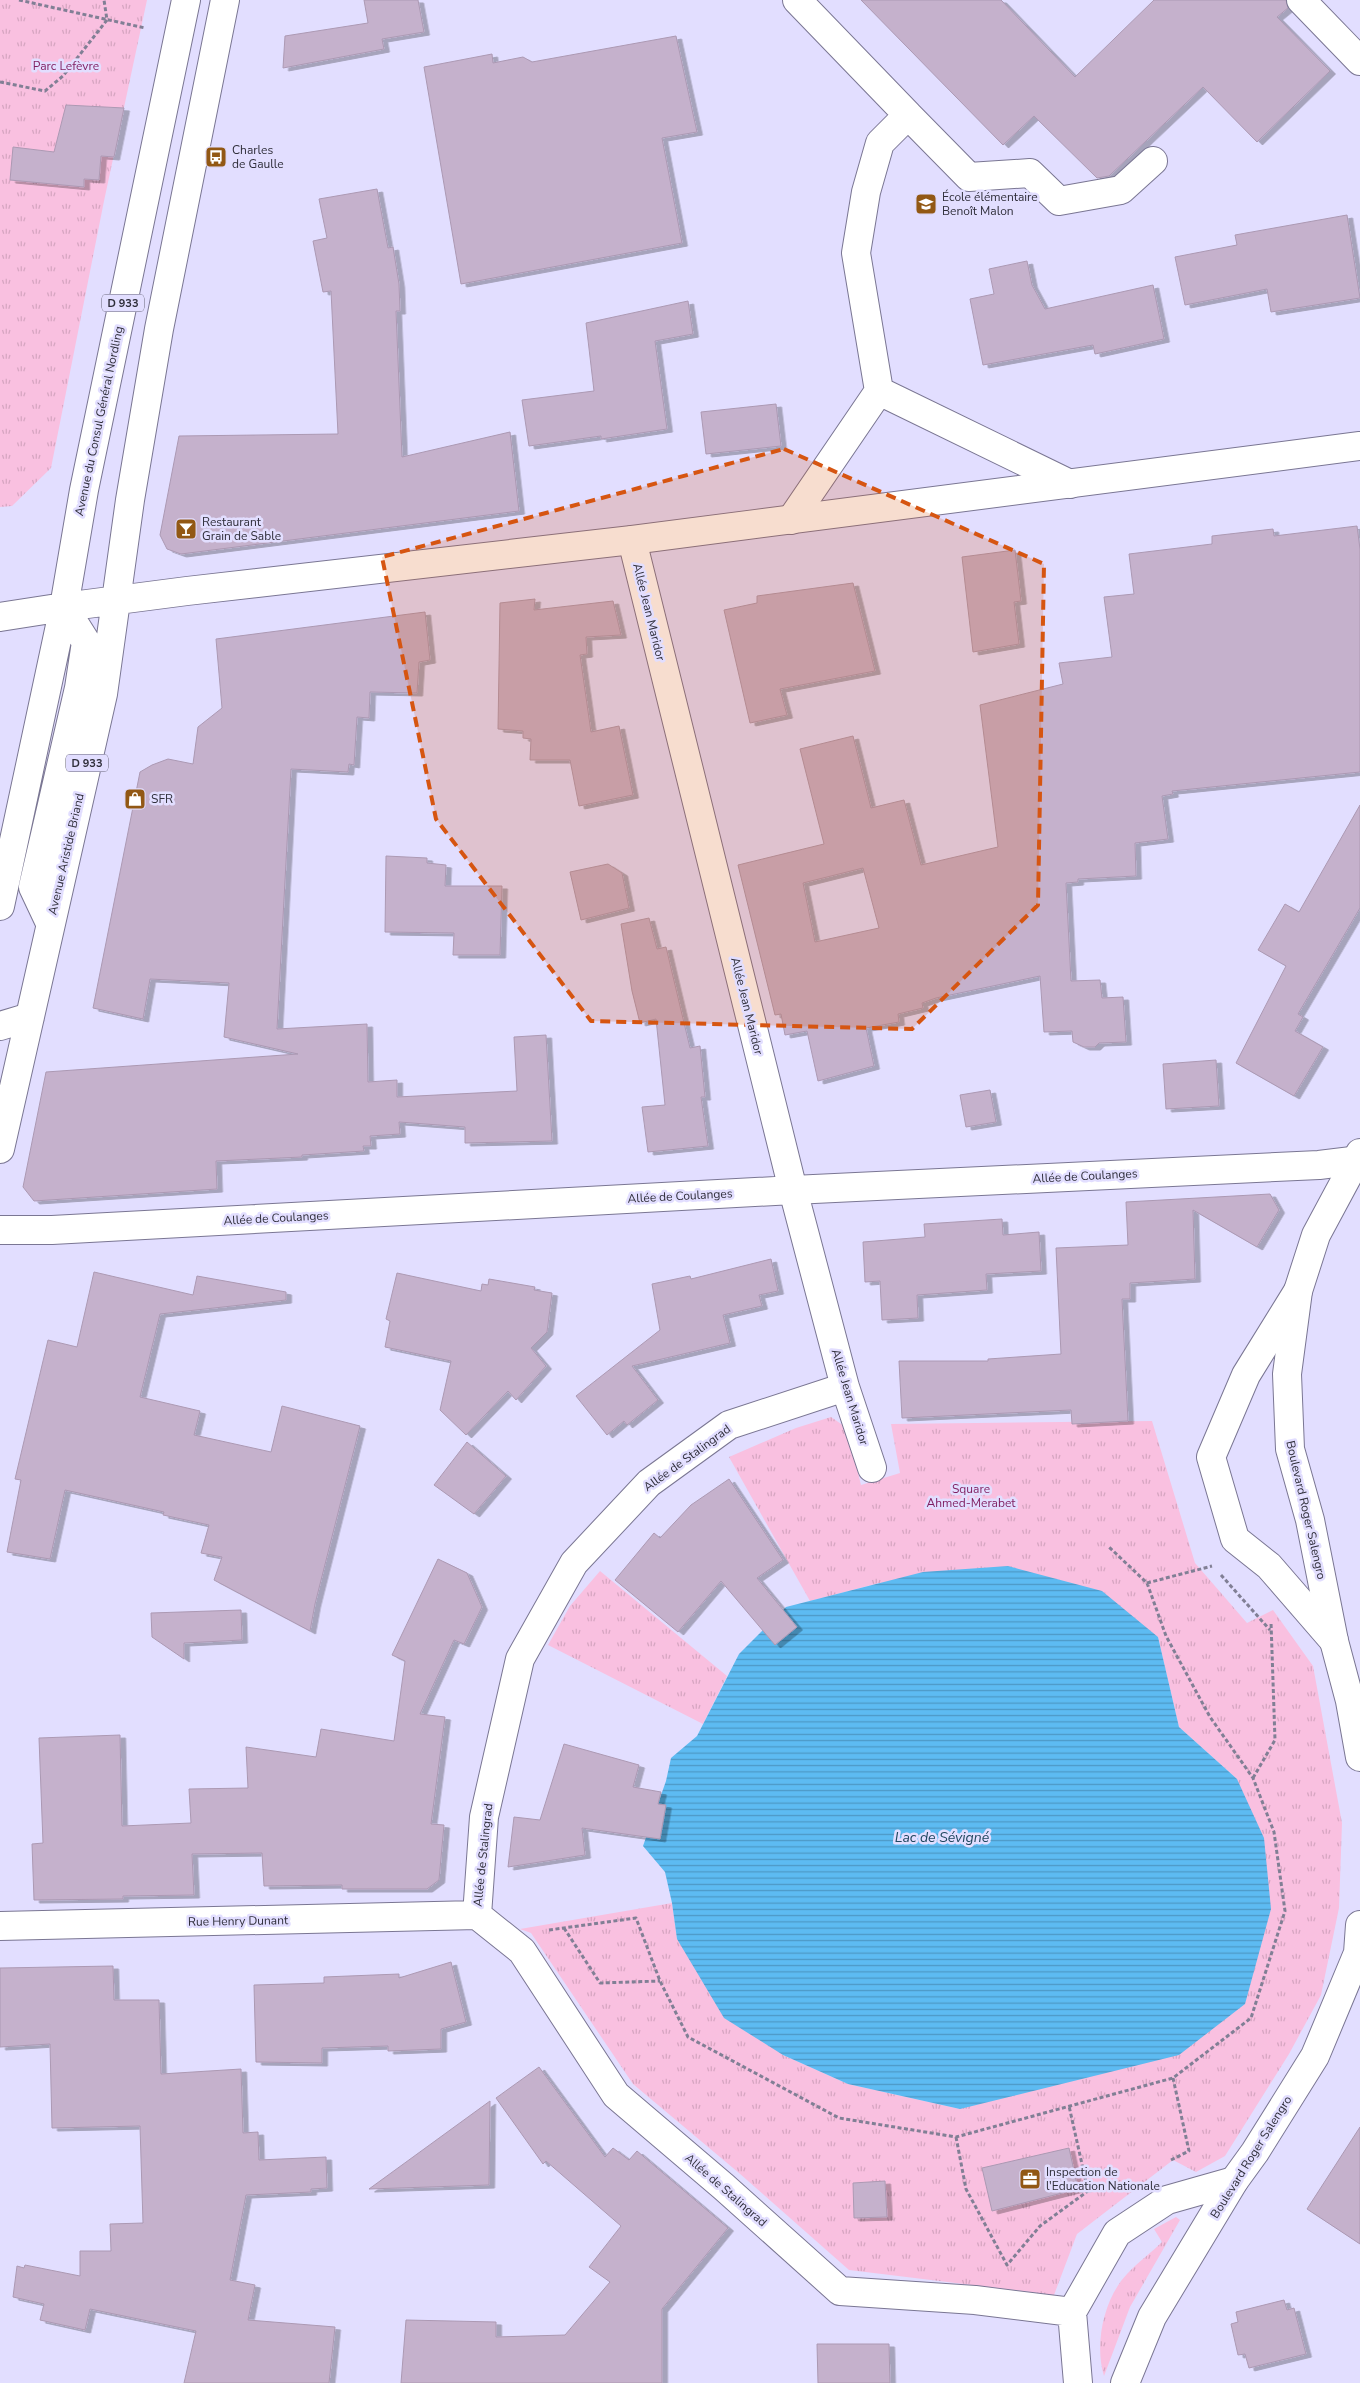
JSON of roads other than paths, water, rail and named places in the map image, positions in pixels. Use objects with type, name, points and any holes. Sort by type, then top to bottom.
[{"type":"main road","name":"Avenue du Consul Général Nordling","points":[[64,607],[86,482],[186,0]]},
{"type":"main road","name":"D 933","points":[[115,602],[159,329],[225,0]]},
{"type":"main road","points":[[797,0],[968,177],[1030,173],[1059,201],[1121,190],[1153,161]]},
{"type":"main road","points":[[1301,0],[1360,61]]},
{"type":"main road","points":[[791,520],[879,391],[856,253],[866,192],[880,143],[908,115]]},
{"type":"main road","points":[[879,391],[1070,484]]},
{"type":"main road","points":[[0,617],[187,591],[632,540],[1360,446]]},
{"type":"main road","name":"Allée Jean Maridor","points":[[632,540],[792,1190],[845,1387],[872,1468]]},
{"type":"main road","name":"Avenue Aristide Briand","points":[[0,1149],[103,694],[115,602]]},
{"type":"main road","points":[[50,923],[33,887],[79,688],[86,642],[64,607]]},
{"type":"main road","name":"D 933","points":[[0,906],[64,607]]},
{"type":"main road","points":[[0,1026],[30,1017]]},
{"type":"main road","name":"Allée de Coulanges","points":[[0,1230],[52,1230],[792,1190],[1319,1165],[1359,1158]]},
{"type":"main road","name":"Boulevard Roger Salengro","points":[[1359,1158],[1316,1235],[1298,1291],[1287,1374],[1290,1449],[1310,1520],[1334,1641],[1350,1701],[1360,1757]]},
{"type":"main road","points":[[1298,1291],[1246,1375],[1211,1457],[1235,1539],[1269,1566],[1334,1641]]},
{"type":"main road","name":"Allée de Stalingrad","points":[[845,1387],[729,1425],[649,1483],[574,1563],[520,1659],[484,1817],[477,1915],[522,1951],[616,2095],[724,2187],[840,2291],[975,2300],[1072,2312]]},
{"type":"main road","name":"Rue Henry Dunant","points":[[0,1926],[477,1915]]},
{"type":"main road","name":"Boulevard Roger Salengro","points":[[1126,2383],[1152,2317],[1234,2181],[1255,2152],[1315,2056],[1358,1953],[1360,1925]]},
{"type":"main road","points":[[1078,2383],[1072,2312],[1118,2233],[1168,2200],[1234,2181]]},
{"type":"water","name":"Lac de Sévigné","points":[[1008,1566],[1102,1591],[1158,1637],[1179,1727],[1237,1779],[1264,1838],[1271,1909],[1245,2004],[1179,2055],[960,2109],[848,2084],[783,2055],[724,2018],[677,1939],[665,1872],[643,1846],[666,1781],[671,1758],[697,1736],[739,1654],[786,1607],[923,1572]]},
{"type":"place","name":"Charles de Gaulle","points":[[216,157]]},
{"type":"place","name":"École élémentaire Benoît Malon","points":[[926,204]]},
{"type":"place","name":"Restaurant Grain de Sable","points":[[186,529]]},
{"type":"place","name":"SFR","points":[[135,799]]},
{"type":"place","name":"Inspection de l'Education Nationale","points":[[1030,2179]]},
{"type":"park label","name":"Parc Lefèvre","points":[[66,66]]},
{"type":"park label","name":"Square Ahmed-Merabet","points":[[971,1496]]}]
